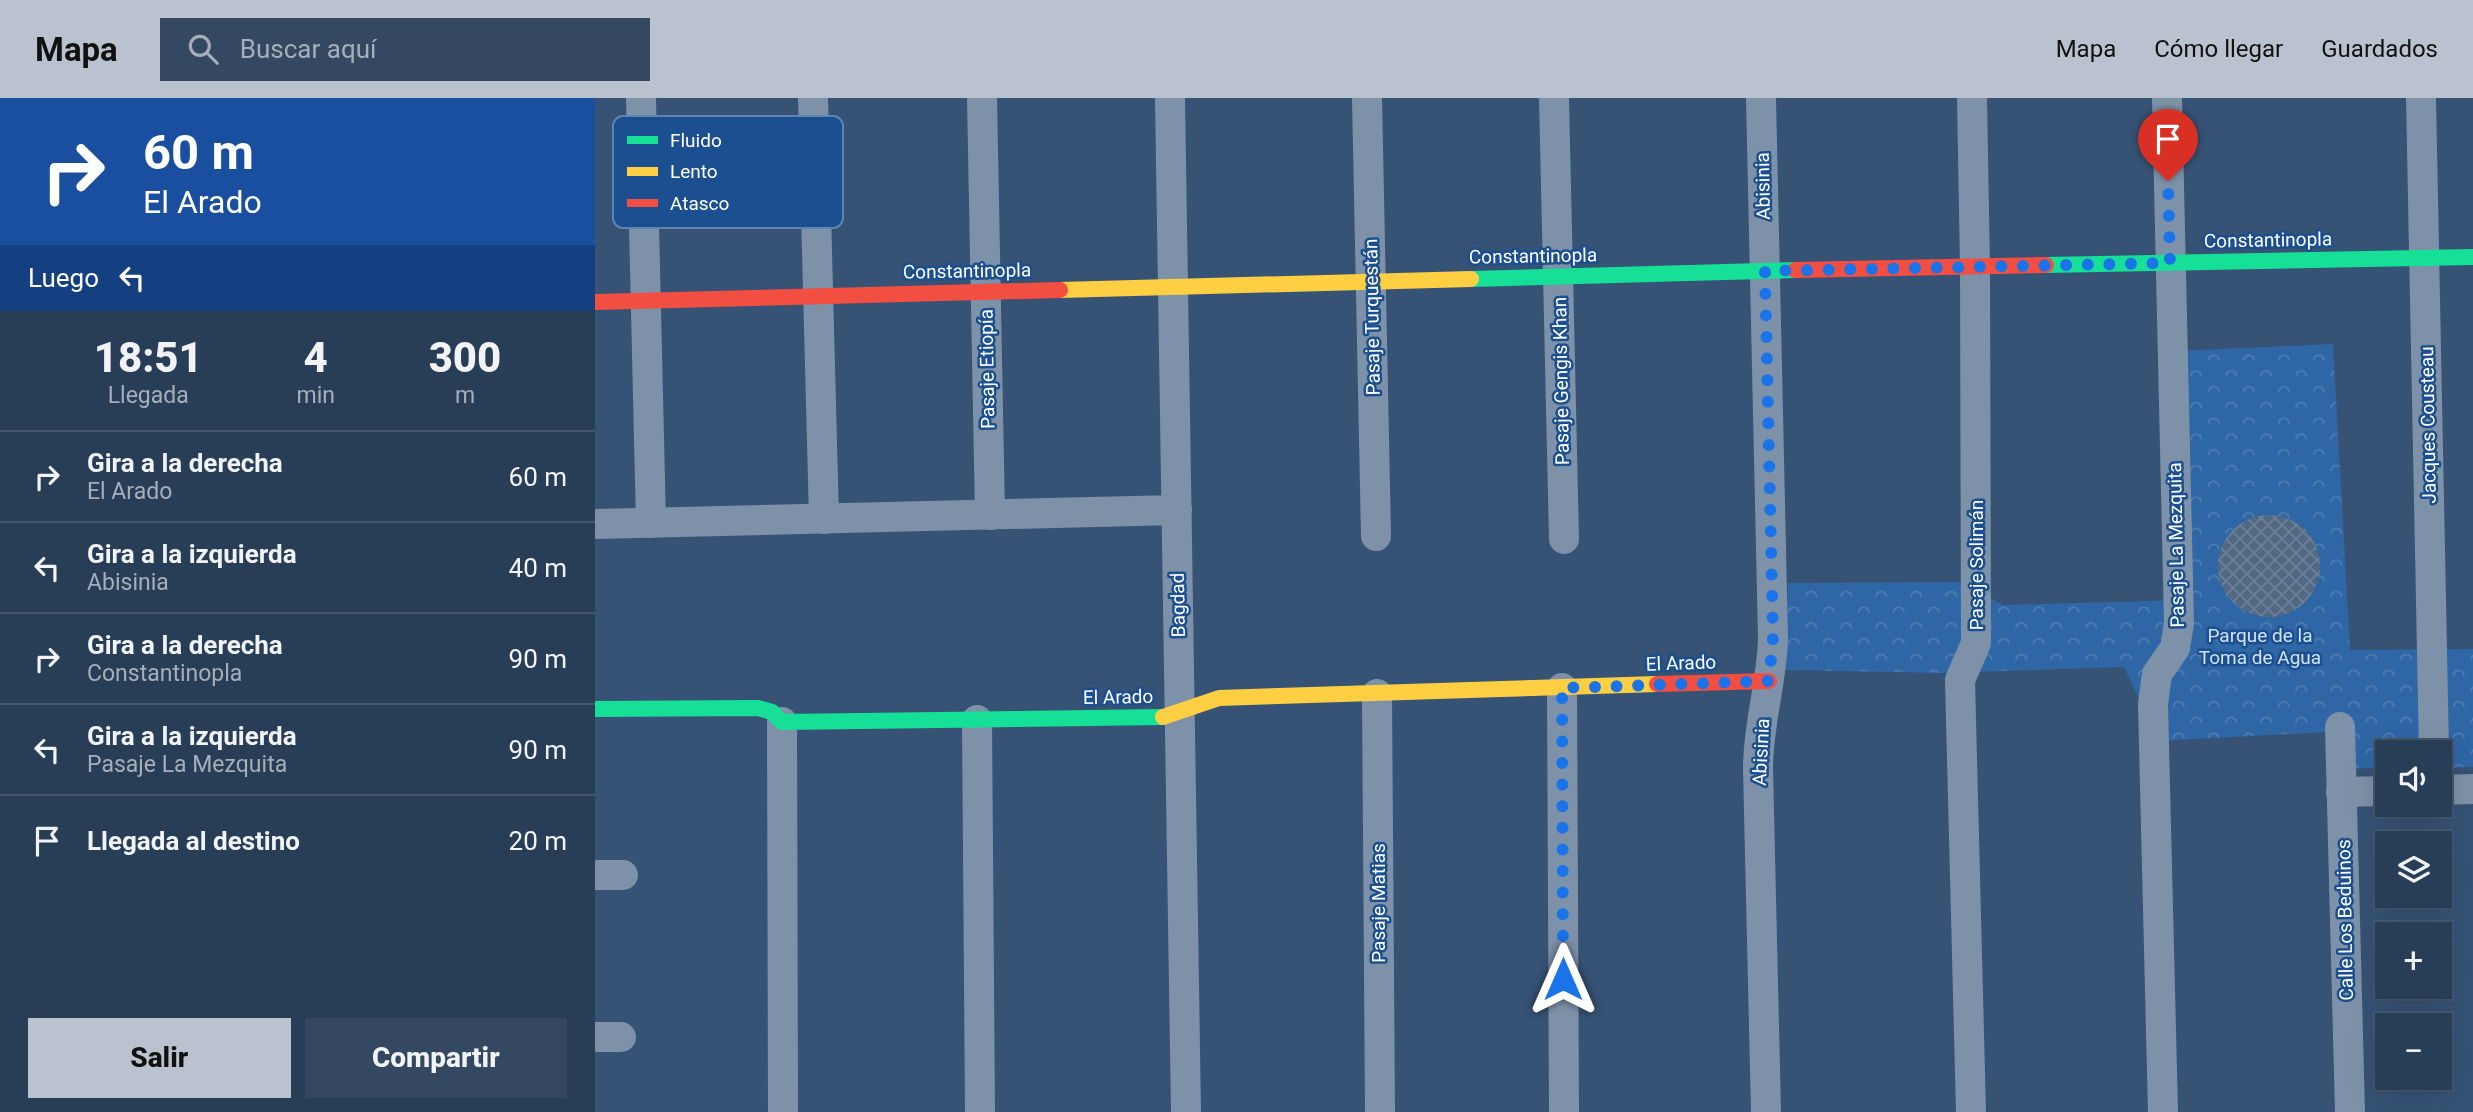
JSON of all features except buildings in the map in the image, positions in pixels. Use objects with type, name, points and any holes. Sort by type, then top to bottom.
[{"type":"street","points":[[641,98],[641,116]]},
{"type":"street","points":[[813,98],[813,116]]},
{"type":"street","name":"Pasaje Etiopía","points":[[982,98],[990,515]]},
{"type":"street","name":"Bagdad","points":[[1170,98],[1186,1112]]},
{"type":"street","name":"Pasaje Turquestán","points":[[1367,98],[1376,536]]},
{"type":"street","name":"Pasaje Gengis Khan","points":[[1554,98],[1564,539]]},
{"type":"street","name":"Abisinia","points":[[1761,98],[1773,638],[1769,681],[1758,738],[1766,1112]]},
{"type":"street","name":"Pasaje Solimán","points":[[1971,1112],[1960,680],[1976,643],[1972,98]]},
{"type":"street","name":"Pasaje La Mezquita","points":[[2163,1112],[2153,704],[2157,674],[2175,648],[2179,623],[2167,98]]},
{"type":"street","name":"Jacques Cousteau","points":[[2421,98],[2434,740]]},
{"type":"street","points":[[644,228],[651,523]]},
{"type":"street","points":[[816,228],[824,519]]},
{"type":"street","name":"Constantinopla","points":[[595,302],[1765,271],[2473,257]]},
{"type":"street","points":[[595,524],[1177,510]]},
{"type":"street","name":"El Arado","points":[[595,709],[758,708],[772,712],[782,722],[1159,718],[1219,698],[1769,681]]},
{"type":"street","points":[[1562,688],[1564,1112]]},
{"type":"street","name":"Pasaje Matias","points":[[1377,694],[1380,1112]]},
{"type":"street","points":[[978,720],[980,1112]]},
{"type":"street","points":[[782,722],[783,1112]]},
{"type":"street","name":"Calle Los Beduinos","points":[[2340,727],[2350,1112]]},
{"type":"street","points":[[2452,790],[2473,789]]},
{"type":"street","points":[[2341,792],[2375,791]]},
{"type":"green space","name":"Parque de la Toma de Agua","points":[[2333,344],[2350,650],[2473,649],[2473,767],[2452,768],[2452,740],[2375,740],[2375,768],[2328,769],[2326,732],[2159,741],[2124,667],[1942,673],[1785,670],[1788,583],[1960,582],[2003,605],[2182,600],[2175,351]]},
{"type":"traffic: fast","points":[[2046,265],[2473,257]]},
{"type":"traffic: fast","points":[[1471,279],[1795,270]]},
{"type":"traffic: fast","points":[[595,709],[758,708],[772,712],[782,722],[1163,717]]},
{"type":"traffic: slow","points":[[1060,290],[1471,279]]},
{"type":"traffic: slow","points":[[1163,717],[1219,698],[1657,684]]},
{"type":"traffic: jam","points":[[1795,270],[2046,265]]},
{"type":"traffic: jam","points":[[595,302],[1060,290]]},
{"type":"traffic: jam","points":[[1657,684],[1769,681]]},
{"type":"route","points":[[1563,979],[1562,688],[1769,681],[1773,661],[1773,638],[1765,271],[2170,263],[2168,181]]}]
